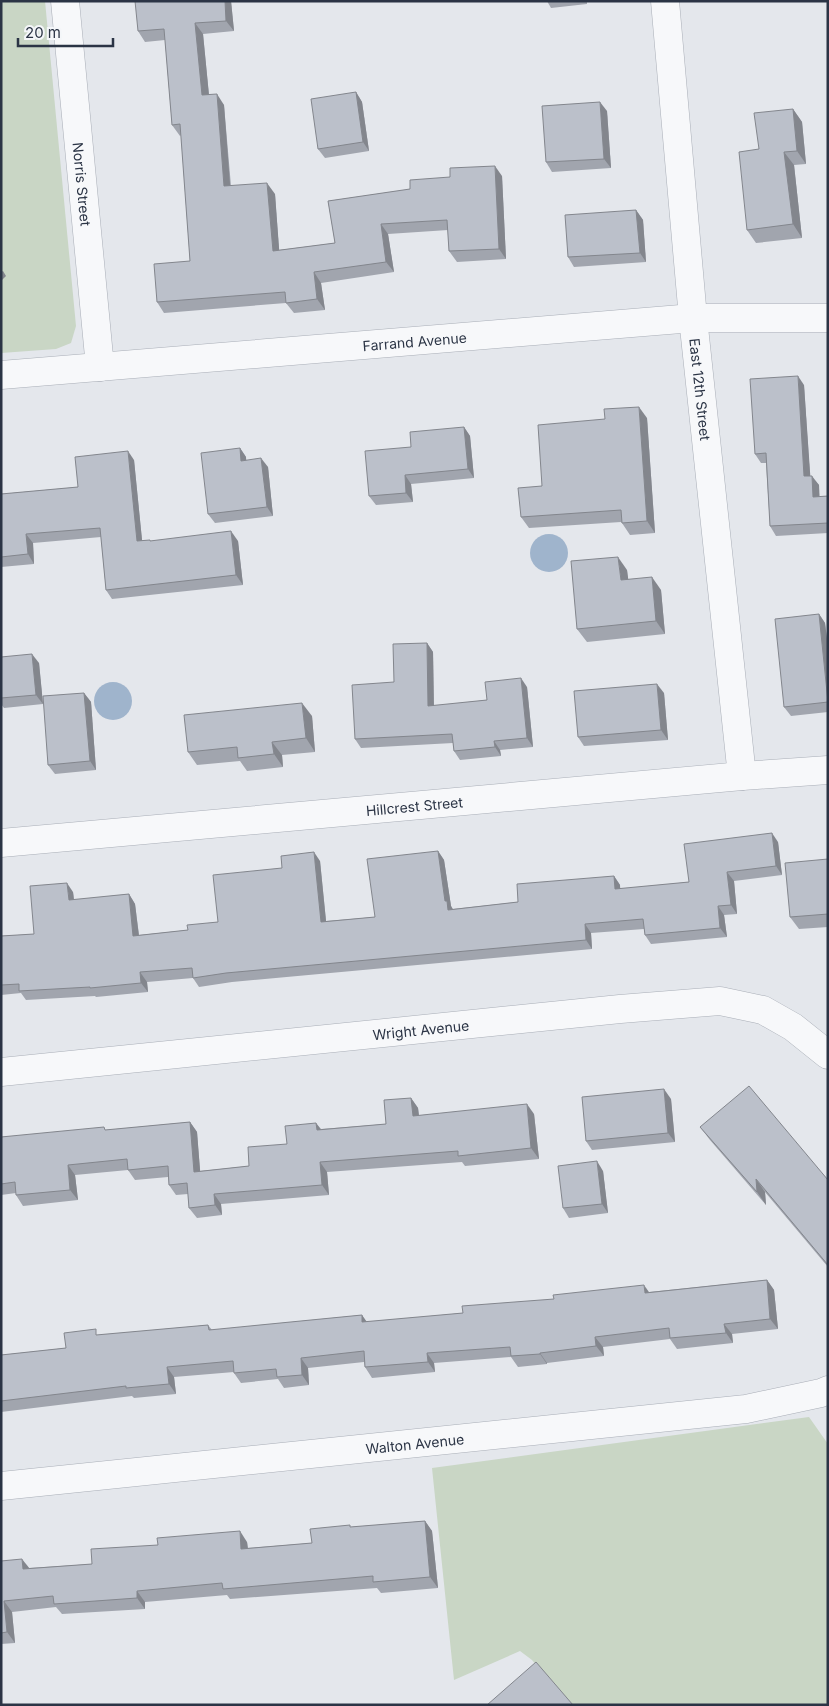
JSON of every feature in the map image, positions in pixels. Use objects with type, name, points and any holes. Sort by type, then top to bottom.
[{"type":"street","name":"Norris Street","points":[[65,1],[100,366]]},
{"type":"street","name":"East 12th Street","points":[[664,1],[693,318],[742,776]]},
{"type":"street","name":"Farrand Avenue","points":[[1,376],[100,366],[693,318],[828,318]]},
{"type":"street","name":"Hillcrest Street","points":[[1,843],[742,776],[828,770]]},
{"type":"street","name":"Wright Avenue","points":[[1,1072],[620,1009],[720,1001],[763,1010],[793,1027],[828,1055]]},
{"type":"street","name":"Walton Avenue","points":[[1,1486],[746,1409],[821,1394],[828,1390]]},
{"type":"green space","points":[[1,1],[45,1],[76,326],[71,343],[56,349],[1,353]]},
{"type":"green space","points":[[809,1417],[828,1444],[828,1705],[568,1705],[532,1660],[520,1651],[454,1680],[432,1468]]},
{"type":"water","points":[[549,534],[562,540],[568,553],[562,566],[549,572],[536,566],[530,553],[536,540]]},
{"type":"water","points":[[113,682],[127,687],[132,701],[127,715],[113,720],[99,715],[94,701],[99,687]]},
{"type":"building","points":[[135,1],[225,1],[226,21],[195,23],[202,95],[217,94],[224,186],[267,183],[273,251],[335,243],[328,201],[410,189],[410,180],[450,177],[450,168],[495,166],[499,249],[449,251],[447,220],[381,224],[386,262],[314,272],[317,299],[286,303],[285,292],[157,302],[154,264],[190,261],[180,124],[172,125],[164,29],[138,31]]},
{"type":"building","points":[[356,92],[363,142],[318,149],[311,99]]},
{"type":"building","points":[[600,102],[604,159],[546,162],[542,106]]},
{"type":"building","points":[[793,109],[797,151],[784,152],[793,224],[747,230],[739,152],[759,149],[754,113]]},
{"type":"building","points":[[636,210],[640,253],[568,257],[565,215]]},
{"type":"building","points":[[798,376],[804,476],[812,476],[813,497],[828,496],[828,523],[770,526],[766,453],[755,454],[750,379]]},
{"type":"building","points":[[639,407],[647,521],[622,523],[621,510],[521,517],[518,488],[542,486],[538,425],[605,419],[604,409]]},
{"type":"building","points":[[464,427],[468,469],[405,475],[406,493],[369,496],[365,451],[411,447],[410,432]]},
{"type":"building","points":[[240,448],[241,461],[261,458],[267,507],[208,514],[201,453]]},
{"type":"building","points":[[128,451],[137,541],[231,531],[236,575],[106,590],[100,528],[26,534],[28,554],[1,557],[1,494],[78,487],[75,457]]},
{"type":"building","points":[[618,557],[621,580],[652,577],[656,621],[577,629],[571,561]]},
{"type":"building","points":[[819,614],[828,702],[784,707],[775,619]]},
{"type":"building","points":[[427,643],[428,706],[487,700],[485,682],[521,678],[527,738],[494,741],[495,747],[454,751],[452,734],[355,739],[352,685],[394,682],[393,644]]},
{"type":"building","points":[[32,654],[36,695],[1,698],[1,657]]},
{"type":"building","points":[[657,684],[661,730],[578,737],[574,691]]},
{"type":"building","points":[[84,693],[90,761],[48,765],[43,696]]},
{"type":"building","points":[[302,703],[306,738],[272,742],[274,754],[238,758],[237,747],[188,752],[184,715]]},
{"type":"building","points":[[772,833],[776,866],[727,872],[731,905],[718,906],[720,928],[645,935],[643,919],[585,924],[586,940],[226,973],[193,978],[192,968],[140,972],[141,983],[90,988],[19,991],[19,984],[1,985],[1,936],[34,934],[30,886],[67,883],[69,900],[129,894],[133,936],[188,930],[187,925],[218,922],[213,875],[282,868],[281,856],[314,852],[321,922],[375,917],[367,859],[438,851],[448,910],[518,902],[517,884],[614,876],[615,889],[689,882],[684,844]]},
{"type":"building","points":[[828,859],[828,914],[790,917],[785,863]]},
{"type":"building","points":[[749,1086],[828,1180],[828,1265],[756,1179],[757,1192],[700,1127]]},
{"type":"building","points":[[664,1089],[668,1133],[586,1141],[582,1097]]},
{"type":"building","points":[[411,1098],[413,1116],[527,1104],[531,1148],[458,1156],[458,1151],[320,1162],[322,1185],[214,1194],[215,1205],[189,1208],[187,1183],[169,1185],[168,1166],[128,1170],[127,1159],[68,1165],[70,1190],[16,1195],[15,1182],[1,1184],[1,1137],[104,1127],[105,1130],[190,1122],[194,1172],[249,1166],[248,1147],[287,1144],[285,1126],[316,1123],[317,1130],[386,1124],[384,1100]]},
{"type":"building","points":[[597,1161],[602,1204],[563,1208],[558,1166]]},
{"type":"building","points":[[767,1280],[770,1319],[724,1324],[726,1333],[670,1338],[669,1328],[595,1337],[596,1346],[540,1354],[511,1356],[510,1347],[427,1353],[428,1362],[365,1367],[364,1351],[301,1358],[302,1375],[277,1377],[276,1369],[234,1373],[233,1361],[167,1367],[169,1384],[126,1388],[126,1386],[1,1401],[1,1355],[66,1348],[64,1333],[96,1329],[96,1335],[208,1325],[209,1330],[362,1315],[362,1322],[463,1313],[462,1306],[554,1299],[553,1295],[644,1285],[645,1293]]},
{"type":"building","points":[[425,1521],[430,1577],[373,1582],[373,1576],[223,1589],[222,1583],[137,1591],[137,1598],[54,1604],[53,1596],[4,1601],[7,1632],[1,1633],[1,1561],[22,1559],[23,1569],[92,1564],[91,1549],[158,1545],[157,1538],[240,1531],[241,1549],[312,1543],[310,1529]]},
{"type":"building","points":[[536,1662],[573,1705],[487,1705]]}]
